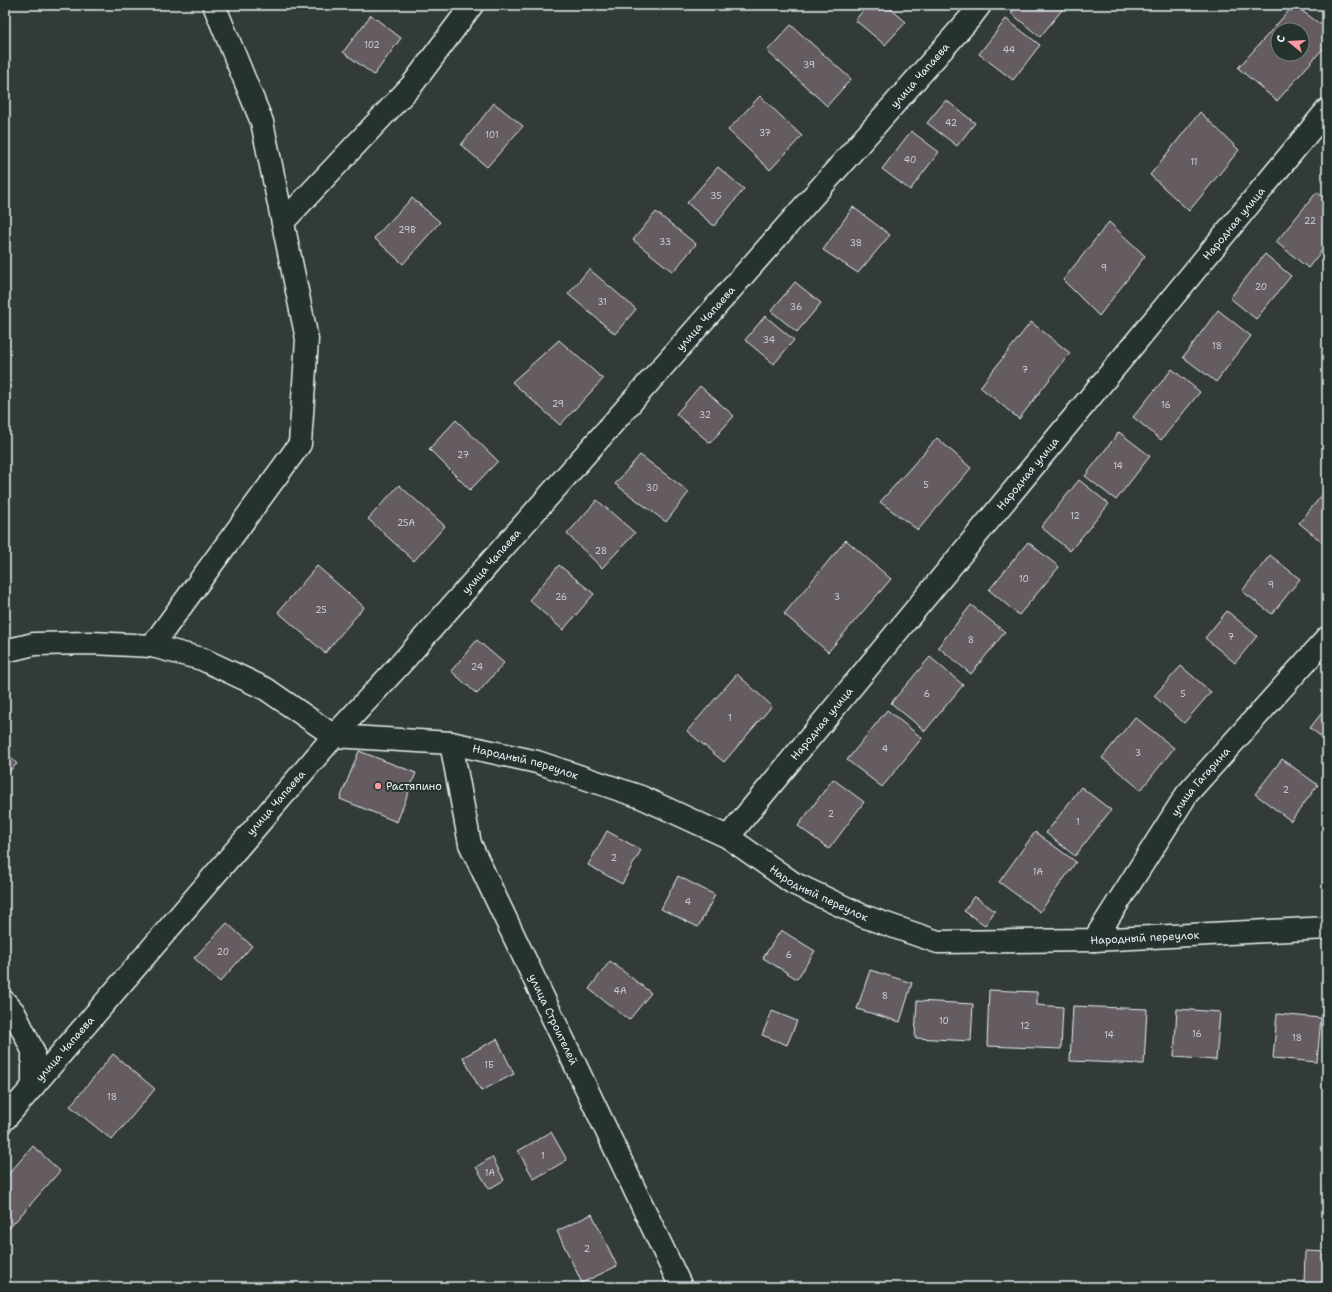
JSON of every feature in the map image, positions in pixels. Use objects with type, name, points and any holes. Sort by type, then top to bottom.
[{"type":"street","points":[[152,646],[300,444],[307,339],[262,122],[214,5]]},
{"type":"street","points":[[283,222],[412,85],[472,5]]},
{"type":"street","name":"улица Чапаева","points":[[5,1119],[334,736],[405,659],[980,5]]},
{"type":"street","name":"Народная улица","points":[[728,837],[1327,110]]},
{"type":"street","name":"улица Гагарина","points":[[1094,940],[1187,794],[1327,638]]},
{"type":"street","points":[[5,651],[34,644],[92,643],[152,646],[202,659],[266,689],[334,736]]},
{"type":"street","name":"Народный переулок","points":[[334,736],[451,743],[537,762],[641,797],[728,837],[793,883],[863,916],[938,942],[1094,940],[1327,928]]},
{"type":"street","name":"улица Строителей","points":[[451,743],[470,844],[681,1287]]},
{"type":"street","points":[[5,1002],[14,1012],[33,1052],[33,1087]]},
{"type":"building","points":[[868,5],[886,5],[906,22],[885,45],[855,20]]},
{"type":"building","points":[[1017,5],[1066,5],[1040,37],[1011,13]]},
{"type":"building","points":[[1294,5],[1327,29],[1327,44],[1277,101],[1238,68],[1270,32],[1270,62],[1310,62],[1310,22],[1279,22]]},
{"type":"building","points":[[371,15],[401,38],[374,75],[343,52]]},
{"type":"building","points":[[1006,19],[1040,45],[1013,80],[979,54]]},
{"type":"building","points":[[791,25],[851,79],[827,106],[767,51]]},
{"type":"building","points":[[760,96],[802,136],[770,170],[728,130]]},
{"type":"building","points":[[946,100],[975,123],[957,146],[927,123]]},
{"type":"building","points":[[494,103],[523,126],[487,167],[461,145]]},
{"type":"building","points":[[1200,112],[1239,150],[1189,211],[1150,175]]},
{"type":"building","points":[[911,131],[939,152],[910,190],[882,169]]},
{"type":"building","points":[[718,167],[744,189],[714,226],[687,203]]},
{"type":"building","points":[[1317,192],[1327,201],[1327,244],[1308,268],[1276,242]]},
{"type":"building","points":[[412,198],[440,222],[403,264],[374,238]]},
{"type":"building","points":[[853,207],[890,235],[858,273],[823,250]]},
{"type":"building","points":[[656,212],[696,244],[673,272],[633,240]]},
{"type":"building","points":[[1109,222],[1145,256],[1099,316],[1063,280]]},
{"type":"building","points":[[1265,254],[1291,276],[1256,319],[1230,298]]},
{"type":"building","points":[[589,269],[636,309],[615,334],[568,294]]},
{"type":"building","points":[[795,282],[821,303],[797,332],[771,311]]},
{"type":"building","points":[[1218,310],[1251,336],[1216,382],[1183,357]]},
{"type":"building","points":[[765,316],[794,340],[774,364],[745,340]]},
{"type":"building","points":[[1031,322],[1070,353],[1019,419],[980,387]]},
{"type":"building","points":[[559,340],[603,379],[560,425],[512,382]]},
{"type":"building","points":[[1172,369],[1200,392],[1161,440],[1133,417]]},
{"type":"building","points":[[700,386],[734,416],[710,443],[676,414]]},
{"type":"building","points":[[456,420],[498,461],[470,490],[429,449]]},
{"type":"building","points":[[1119,432],[1150,456],[1116,500],[1085,476]]},
{"type":"building","points":[[937,438],[971,468],[918,530],[880,502]]},
{"type":"building","points":[[640,455],[689,492],[666,522],[615,484]]},
{"type":"building","points":[[1079,480],[1109,504],[1070,551],[1041,527]]},
{"type":"building","points":[[399,485],[445,526],[414,561],[368,519]]},
{"type":"building","points":[[1322,495],[1327,499],[1327,546],[1299,523]]},
{"type":"building","points":[[597,500],[635,533],[602,568],[567,534]]},
{"type":"building","points":[[846,540],[891,579],[828,652],[784,614]]},
{"type":"building","points":[[1028,542],[1059,567],[1019,615],[989,590]]},
{"type":"building","points":[[1270,555],[1300,579],[1272,614],[1242,591]]},
{"type":"building","points":[[559,565],[594,594],[563,630],[529,600]]},
{"type":"building","points":[[317,566],[364,607],[325,653],[278,612]]},
{"type":"building","points":[[971,605],[1005,632],[971,674],[938,647]]},
{"type":"building","points":[[1227,611],[1257,636],[1235,663],[1205,638]]},
{"type":"building","points":[[477,640],[504,663],[477,694],[451,671]]},
{"type":"building","points":[[930,657],[963,685],[925,731],[891,703]]},
{"type":"building","points":[[1181,666],[1211,692],[1184,723],[1154,696]]},
{"type":"building","points":[[737,674],[772,706],[724,762],[687,731]]},
{"type":"building","points":[[1327,706],[1327,741],[1310,728]]},
{"type":"building","points":[[887,710],[922,738],[882,787],[847,760]]},
{"type":"building","points":[[1135,717],[1174,748],[1141,790],[1102,758]]},
{"type":"building","points":[[5,751],[17,764],[5,775]]},
{"type":"building","name":"Растяпино","points":[[359,751],[416,773],[397,822],[340,799]]},
{"type":"building","points":[[1282,759],[1318,785],[1291,821],[1255,794]]},
{"type":"building","points":[[833,779],[864,802],[829,849],[798,826]]},
{"type":"building","points":[[1081,787],[1111,810],[1075,856],[1046,833]]},
{"type":"building","points":[[607,831],[641,850],[622,884],[588,865]]},
{"type":"building","points":[[1035,832],[1076,862],[1040,912],[999,882]]},
{"type":"building","points":[[678,876],[715,895],[698,927],[661,909]]},
{"type":"building","points":[[974,896],[995,911],[985,925],[964,911]]},
{"type":"building","points":[[227,923],[252,946],[220,982],[194,958]]},
{"type":"building","points":[[781,930],[815,951],[797,979],[763,958]]},
{"type":"building","points":[[610,961],[651,993],[629,1020],[589,989]]},
{"type":"building","points":[[870,970],[912,983],[900,1022],[857,1009]]},
{"type":"building","points":[[989,990],[1037,992],[1037,1005],[1063,1007],[1061,1049],[987,1046]]},
{"type":"building","points":[[917,1001],[973,1004],[971,1041],[915,1038]]},
{"type":"building","points":[[1073,1006],[1147,1009],[1144,1064],[1070,1061]]},
{"type":"building","points":[[1177,1009],[1220,1012],[1216,1060],[1174,1057]]},
{"type":"building","points":[[772,1011],[797,1021],[787,1045],[762,1035]]},
{"type":"building","points":[[1277,1014],[1321,1018],[1317,1062],[1273,1058]]},
{"type":"building","points":[[497,1039],[514,1074],[481,1091],[463,1057]]},
{"type":"building","points":[[113,1054],[155,1089],[112,1140],[70,1106]]},
{"type":"building","points":[[551,1132],[567,1160],[534,1179],[518,1151]]},
{"type":"building","points":[[33,1146],[60,1171],[5,1233],[5,1178]]},
{"type":"building","points":[[492,1157],[504,1180],[489,1189],[476,1167]]},
{"type":"building","points":[[592,1214],[617,1266],[582,1283],[557,1231]]},
{"type":"building","points":[[1305,1251],[1327,1252],[1327,1287],[1304,1287]]},
{"type":"building","points":[[835,1283],[856,1287],[834,1287]]},
{"type":"place","name":"Растяпино","points":[[378,786]]}]
